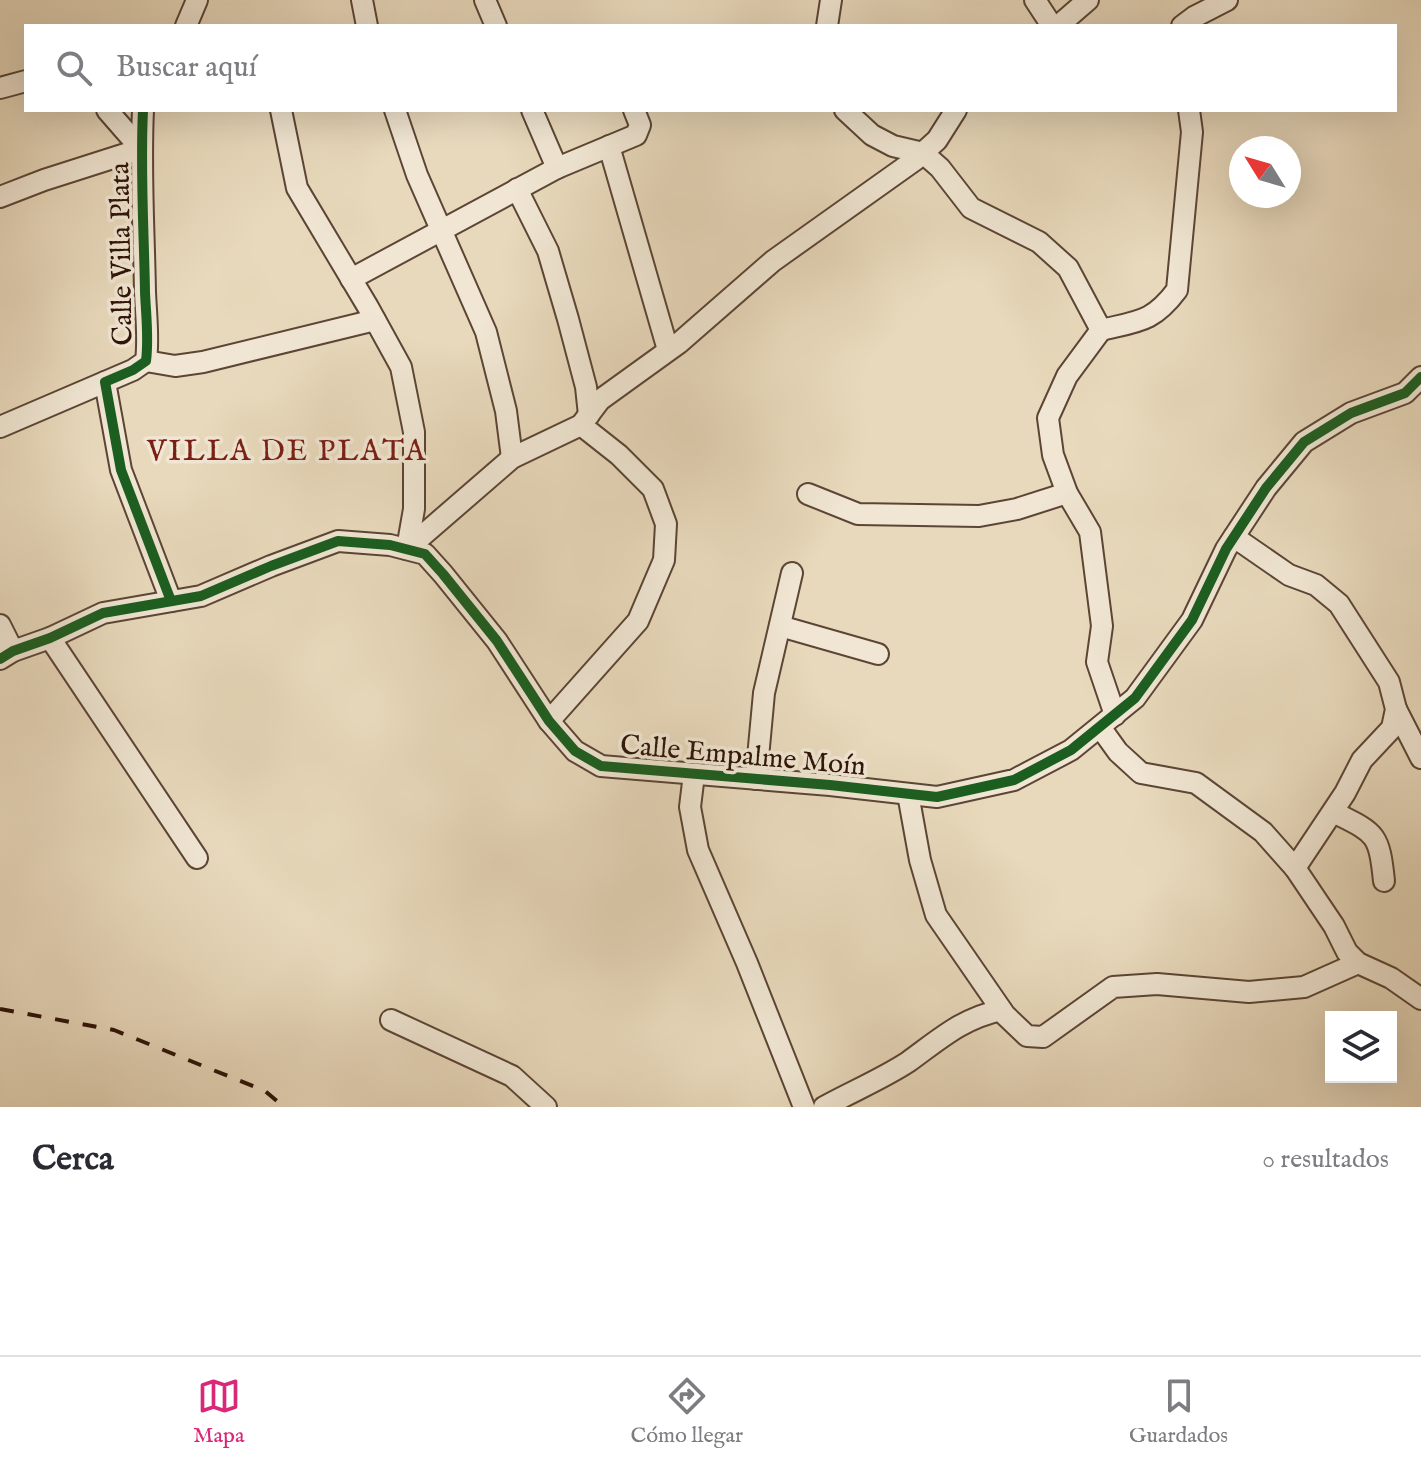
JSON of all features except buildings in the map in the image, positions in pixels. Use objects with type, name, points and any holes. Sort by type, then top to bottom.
[{"type":"street","points":[[187,24],[197,0]]},
{"type":"street","points":[[362,0],[367,24]]},
{"type":"street","points":[[485,0],[495,24]]},
{"type":"street","points":[[827,24],[831,0]]},
{"type":"street","points":[[1035,0],[1053,24]]},
{"type":"street","points":[[1058,24],[1088,0]]},
{"type":"street","points":[[1185,24],[1227,0]]},
{"type":"street","points":[[0,88],[24,82]]},
{"type":"street","points":[[0,197],[141,149],[109,112]]},
{"type":"street","name":"Calle Villa Plata","points":[[143,112],[146,361],[105,382],[121,470],[171,601]]},
{"type":"street","points":[[281,112],[297,188],[401,367],[414,432],[414,509],[407,549]]},
{"type":"street","points":[[396,112],[417,175],[486,332],[506,411],[512,458]]},
{"type":"street","points":[[533,112],[557,168]]},
{"type":"street","points":[[351,279],[557,168],[636,135],[640,125],[635,112]]},
{"type":"street","points":[[847,112],[872,135],[893,146],[923,153],[940,168],[971,208],[1039,242],[1068,268],[1101,330]]},
{"type":"street","points":[[407,549],[512,458],[585,420],[600,400],[668,350],[773,261],[923,153],[937,140],[955,112]]},
{"type":"street","points":[[1189,112],[1192,132],[1177,290],[1163,309],[1142,321],[1101,330],[1067,376],[1048,418],[1053,455],[1067,493],[1090,532],[1102,626],[1097,662],[1107,721],[1118,752],[1141,773],[1196,783],[1263,832],[1295,868],[1334,926],[1347,952],[1358,963],[1391,978],[1421,999]]},
{"type":"street","points":[[609,146],[668,350]]},
{"type":"street","points":[[517,189],[548,251],[586,387],[585,420],[653,489],[666,524],[664,560],[638,621],[549,721]]},
{"type":"street","points":[[146,361],[175,366],[203,362],[375,320]]},
{"type":"street","name":"Calle Empalme Moín","points":[[7,655],[103,613],[201,596],[338,541],[390,545],[425,554],[497,641],[549,721],[575,751],[601,766],[937,797],[1014,780],[1071,750],[1135,698],[1192,620],[1226,549],[1266,488],[1304,442],[1351,413],[1405,393],[1421,377]]},
{"type":"street","points":[[0,427],[105,382]]},
{"type":"street","points":[[808,494],[858,514],[979,516],[1017,509],[1067,493]]},
{"type":"street","points":[[1234,537],[1289,575],[1316,585],[1339,604],[1389,682],[1396,709],[1421,758]]},
{"type":"street","points":[[756,779],[764,693],[792,573]]},
{"type":"street","points":[[0,625],[7,655]]},
{"type":"street","points":[[780,626],[878,654]]},
{"type":"street","points":[[50,638],[197,858]]},
{"type":"street","points":[[1295,868],[1345,793],[1362,760],[1392,728],[1396,709]]},
{"type":"street","points":[[694,774],[690,807],[698,850],[804,1107]]},
{"type":"street","points":[[908,794],[920,860],[936,915],[1001,1010],[1027,1036],[1043,1037],[1113,987],[1157,984],[1249,992],[1304,987],[1358,963]]},
{"type":"street","points":[[1333,812],[1375,837],[1384,881]]},
{"type":"street","points":[[824,1107],[906,1063],[942,1036],[979,1015],[1001,1010]]},
{"type":"street","points":[[391,1020],[512,1076],[546,1107]]},
{"type":"railway","points":[[0,1009],[114,1030],[265,1091],[284,1107]]},
{"type":"cycle path","points":[[143,112],[146,361],[105,382],[121,470],[171,601]]},
{"type":"cycle path","points":[[0,659],[103,613],[201,596],[338,541],[390,545],[425,554],[497,641],[549,721],[575,751],[601,766],[937,797],[1014,780],[1071,750],[1135,698],[1192,620],[1226,549],[1266,488],[1304,442],[1351,413],[1405,393],[1421,377]]},
{"type":"district","name":"VILLA DE PLATA","points":[[287,450]]}]
